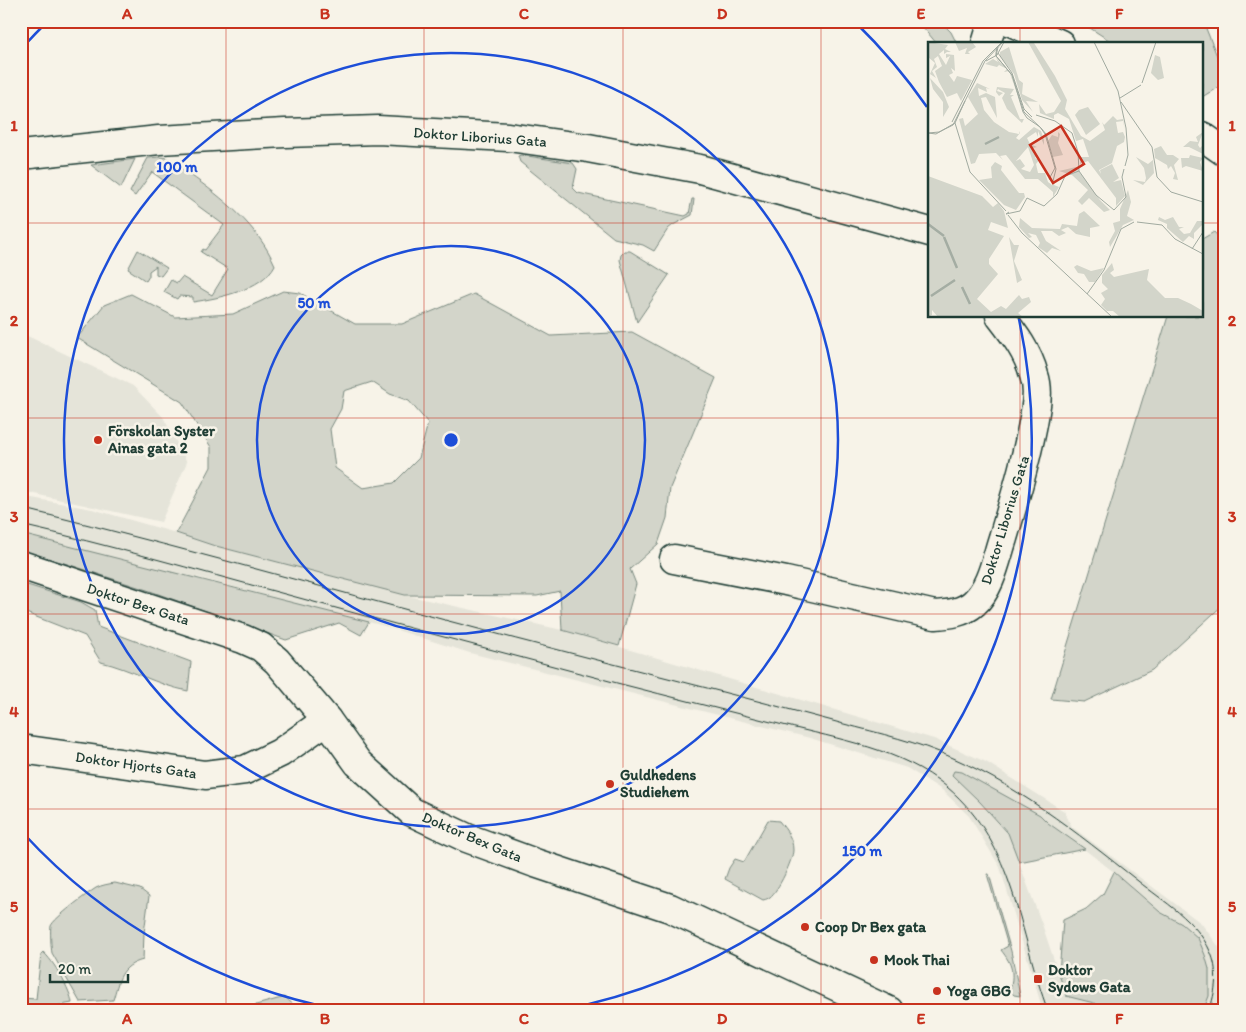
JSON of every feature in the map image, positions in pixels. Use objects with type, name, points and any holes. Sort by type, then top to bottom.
[{"type":"street","points":[[987,42],[993,21]]},
{"type":"street","points":[[1009,21],[1056,42]]},
{"type":"street","name":"Doktor Liborius Gata","points":[[21,155],[159,140],[285,133],[378,130],[508,137],[588,148],[700,169],[928,231]]},
{"type":"street","points":[[1204,137],[1225,152]]},
{"type":"street","name":"Doktor Liborius Gata","points":[[674,559],[786,581],[935,615],[964,610],[975,603],[985,588],[993,569],[1021,477],[1036,411],[1034,374],[1019,340],[1002,318]]},
{"type":"street","name":"Doktor Bex Gata","points":[[21,565],[243,639],[261,647],[277,661],[327,720],[358,762],[412,812],[467,838],[670,908],[889,1011]]},
{"type":"street","name":"Doktor Hjorts Gata","points":[[21,749],[205,775],[245,770],[280,753],[327,720]]},
{"type":"shaded area","points":[[918,21],[940,21],[951,32],[956,42],[935,42]]},
{"type":"shaded area","points":[[1079,21],[1203,21],[1225,76],[1225,83],[1204,96],[1204,42],[1112,42]]},
{"type":"shaded area","points":[[518,156],[573,163],[577,169],[573,188],[578,193],[685,216],[689,214],[692,199],[694,199],[692,215],[668,229],[654,251],[643,245],[614,238],[520,162]]},
{"type":"shaded area","points":[[163,157],[170,159],[227,203],[249,225],[268,251],[275,265],[269,274],[250,287],[227,295],[193,302],[193,297],[179,296],[177,299],[164,292],[171,280],[177,283],[182,277],[212,295],[228,269],[201,252],[203,249],[205,250],[224,225],[152,172],[135,196],[130,192],[148,158]]},
{"type":"shaded area","points":[[135,159],[121,188],[91,165]]},
{"type":"shaded area","points":[[1214,232],[1225,244],[1225,603],[1152,670],[1084,702],[1051,699],[1167,318],[1204,318],[1204,238]]},
{"type":"shaded area","points":[[138,250],[167,268],[161,276],[156,274],[156,266],[149,271],[146,281],[128,269]]},
{"type":"shaded area","points":[[625,251],[630,251],[669,275],[637,322],[620,260],[621,255]]},
{"type":"shaded area","points":[[283,291],[300,293],[355,324],[402,324],[474,294],[551,336],[632,332],[716,378],[670,488],[667,518],[658,544],[630,569],[636,584],[619,646],[562,630],[560,591],[537,596],[405,595],[212,545],[176,533],[211,467],[211,447],[182,402],[77,338],[104,305],[131,294],[175,317],[233,314]],"holes":[[[372,382],[390,394],[409,401],[428,423],[419,458],[394,483],[363,488],[335,468],[330,429],[341,409],[344,391]]]},
{"type":"shaded area","name":"Förskolan Syster Ainas gata 2","points":[[21,333],[133,386],[163,417],[187,462],[161,522],[21,491]]},
{"type":"shaded area","points":[[21,496],[92,509],[212,545],[405,595],[562,630],[934,739],[986,762],[1064,811],[1072,827],[1201,923],[1219,947],[1225,961],[1225,1009],[1203,1011],[1209,996],[1209,969],[1198,938],[1182,924],[1160,912],[1114,872],[1040,815],[953,775],[1008,833],[1066,996],[1094,1003],[1109,1011],[1043,1011],[1000,867],[969,816],[942,790],[907,768],[810,738],[470,653],[381,625],[197,577],[188,604],[21,552]]},
{"type":"shaded area","points":[[21,534],[369,622],[361,635],[339,623],[286,640],[150,591],[61,562],[21,552]]},
{"type":"shaded area","points":[[21,583],[81,602],[95,610],[98,627],[191,662],[188,691],[101,662],[85,636],[21,611]]},
{"type":"shaded area","points":[[954,771],[962,772],[1040,815],[1048,823],[1085,849],[1019,862],[1008,833],[952,775]]},
{"type":"shaded area","points":[[768,820],[779,821],[787,831],[793,850],[788,868],[777,889],[770,897],[763,900],[725,879],[735,859],[744,862]]},
{"type":"shaded area","points":[[1114,872],[1160,912],[1182,924],[1198,938],[1209,969],[1209,996],[1203,1011],[1109,1011],[1094,1003],[1066,996],[1059,974],[1063,920],[1086,909],[1103,894]]},
{"type":"shaded area","points":[[987,874],[989,874],[1011,951],[1020,996],[1014,995],[1010,991],[1012,969],[1001,950],[1008,946]]},
{"type":"shaded area","points":[[115,883],[140,889],[149,896],[144,933],[143,960],[129,966],[125,970],[119,980],[113,1000],[80,1002],[52,953],[51,926],[64,912],[96,888]]},
{"type":"shaded area","points":[[43,952],[61,976],[72,1003],[44,1008],[21,1008],[21,998],[36,999],[41,954]]},
{"type":"shaded area","points":[[285,997],[300,1011],[251,1011],[256,1005]]},
{"type":"tram line","points":[[21,508],[515,639],[884,734],[939,752],[993,778],[1043,809],[1091,844],[1188,921],[1204,940],[1215,966],[1215,989],[1209,1011]]},
{"type":"tram line","points":[[21,525],[119,549],[617,683],[847,741],[890,754],[910,763],[947,787],[970,810],[988,835],[1012,891],[1048,1011]]},
{"type":"place","name":"Förskolan Syster Ainas gata 2","points":[[98,440]]},
{"type":"place","name":"Guldhedens Studiehem","points":[[610,784]]},
{"type":"place","name":"Coop Dr Bex gata","points":[[805,927]]},
{"type":"place","name":"Mook Thai","points":[[874,960]]},
{"type":"place","name":"Doktor Sydows Gata","points":[[1038,979]]},
{"type":"place","name":"Yoga GBG","points":[[937,991]]}]
